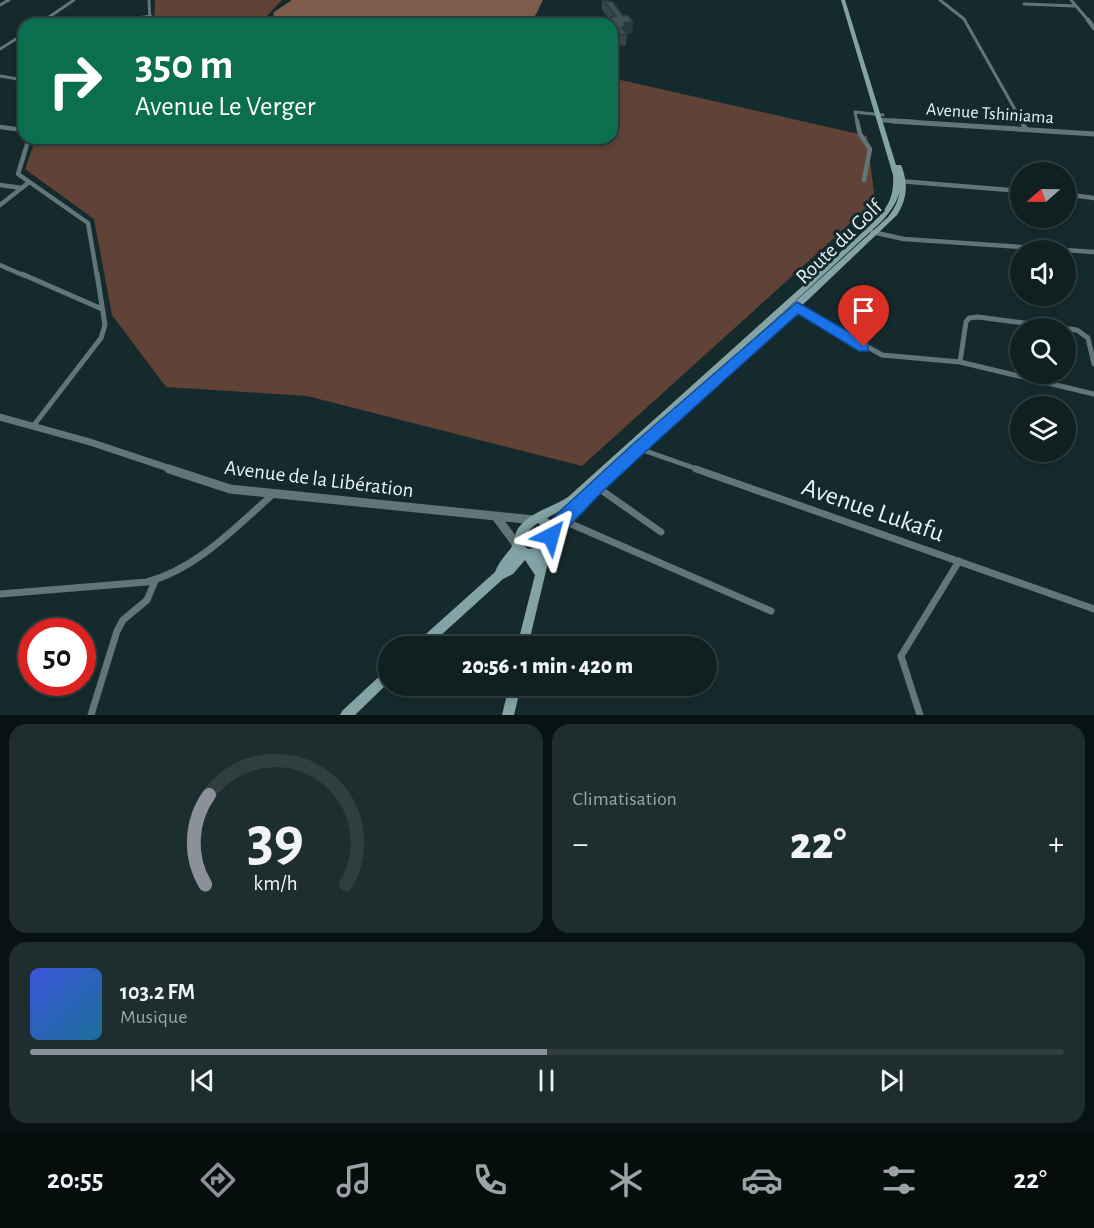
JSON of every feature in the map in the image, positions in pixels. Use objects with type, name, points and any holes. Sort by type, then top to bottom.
[{"type":"main road","points":[[432,636],[499,575],[509,570],[521,550],[520,531],[571,500],[635,447],[872,232],[894,203],[900,182],[845,0]]},
{"type":"main road","points":[[521,550],[538,552],[562,520],[635,447]]},
{"type":"main road","points":[[525,636],[549,539],[549,524],[537,519]]},
{"type":"main road","points":[[521,550],[540,574]]},
{"type":"main road","points":[[346,715],[378,685]]},
{"type":"main road","points":[[508,715],[512,696]]},
{"type":"street","points":[[0,5],[9,0]]},
{"type":"street","points":[[48,18],[74,0]]},
{"type":"street","points":[[138,18],[151,16],[149,0]]},
{"type":"street","points":[[940,0],[964,19],[1026,129]]},
{"type":"street","points":[[1071,0],[1091,21],[1094,28]]},
{"type":"street","points":[[1024,4],[1076,6]]},
{"type":"street","points":[[0,49],[18,38]]},
{"type":"street","points":[[0,76],[18,79]]},
{"type":"street","points":[[864,180],[870,149],[859,131],[855,112],[882,117]]},
{"type":"street","name":"Avenue Tshiniama","points":[[882,117],[1094,134]]},
{"type":"street","points":[[0,127],[18,129]]},
{"type":"street","points":[[27,144],[18,171],[28,183],[53,196],[88,223],[105,325],[101,338],[34,425]]},
{"type":"street","points":[[900,182],[1010,190]]},
{"type":"street","points":[[0,205],[28,183]]},
{"type":"street","points":[[0,185],[22,188]]},
{"type":"street","points":[[1076,196],[1094,198]]},
{"type":"street","points":[[872,232],[904,239],[1094,252]]},
{"type":"street","points":[[0,265],[102,309]]},
{"type":"street","points":[[793,305],[874,352],[960,362],[1094,394]]},
{"type":"street","points":[[960,362],[967,320],[978,317],[1077,330],[1088,338],[1094,364]]},
{"type":"street","name":"Avenue de la Libération","points":[[0,417],[34,425],[230,489],[497,518],[537,519]]},
{"type":"street","name":"Avenue Lukafu","points":[[635,447],[1094,609]]},
{"type":"street","points":[[597,487],[661,532]]},
{"type":"street","points":[[0,594],[155,581],[176,572],[239,524],[272,495]]},
{"type":"street","points":[[497,518],[521,550]]},
{"type":"street","points":[[562,520],[771,611]]},
{"type":"street","points":[[920,715],[901,656],[959,561]]},
{"type":"street","points":[[91,715],[117,631],[123,620],[147,600],[155,581]]},
{"type":"shaded area","points":[[155,0],[282,0],[267,18],[154,18]]},
{"type":"shaded area","points":[[292,0],[543,0],[534,18],[273,18],[274,12]]},
{"type":"shaded area","points":[[618,79],[867,136],[875,201],[582,466],[307,396],[166,387],[112,315],[94,219],[25,169],[34,144],[618,144]]},
{"type":"building","points":[[603,0],[613,2],[623,16],[628,15],[633,22],[624,23],[626,27],[622,27],[627,35],[618,34],[618,18],[610,17],[616,16]]},
{"type":"route","points":[[551,536],[557,525],[638,449],[797,307],[864,347]]}]
